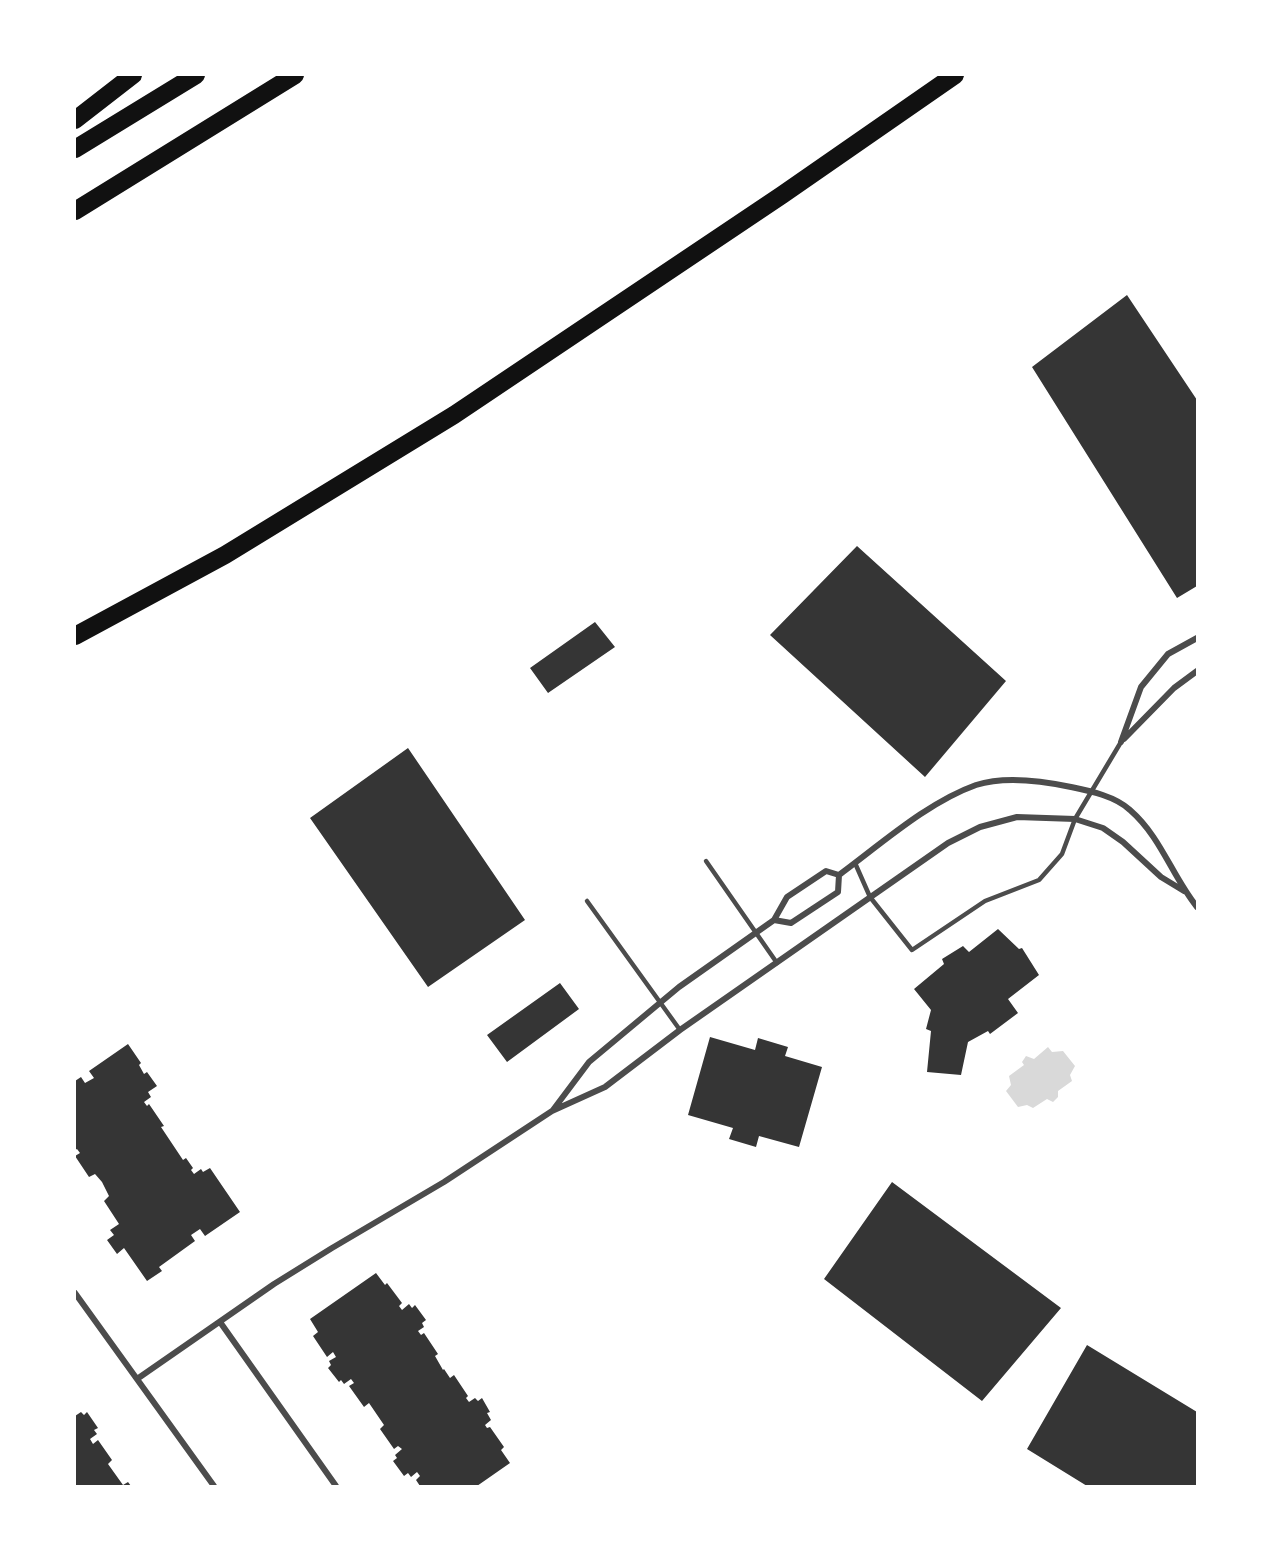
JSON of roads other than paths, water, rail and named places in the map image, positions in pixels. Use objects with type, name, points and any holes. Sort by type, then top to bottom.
[{"type":"highway","points":[[75,120],[134,75]]},
{"type":"highway","points":[[75,149],[196,75]]},
{"type":"highway","points":[[75,211],[295,75]]},
{"type":"highway","points":[[75,636],[225,555],[454,416],[772,202],[955,75]]},
{"type":"street","points":[[1121,742],[1141,687],[1168,654],[1197,638]]},
{"type":"street","points":[[1121,742],[1174,688],[1197,670]]},
{"type":"street","points":[[774,920],[791,923],[838,892],[839,875],[940,801],[978,785],[1020,780],[1060,784],[1092,792],[1130,809],[1159,843],[1184,891],[1197,907]]},
{"type":"street","points":[[137,1379],[274,1284],[444,1182],[552,1111],[605,1087],[680,1030],[870,897],[948,843],[980,827],[1017,817],[1075,819],[1103,828],[1123,842],[1161,877],[1184,891]]},
{"type":"street","points":[[552,1111],[589,1062],[659,1004],[774,920],[787,897],[826,871],[839,875]]},
{"type":"street","points":[[75,1293],[214,1486]]},
{"type":"street","points":[[220,1322],[336,1486]]},
{"type":"lane","points":[[855,863],[870,897],[912,950],[985,902],[1039,880],[1062,854],[1075,819],[1121,742]]},
{"type":"lane","points":[[706,861],[777,963]]},
{"type":"lane","points":[[587,901],[659,1004],[680,1030]]}]
